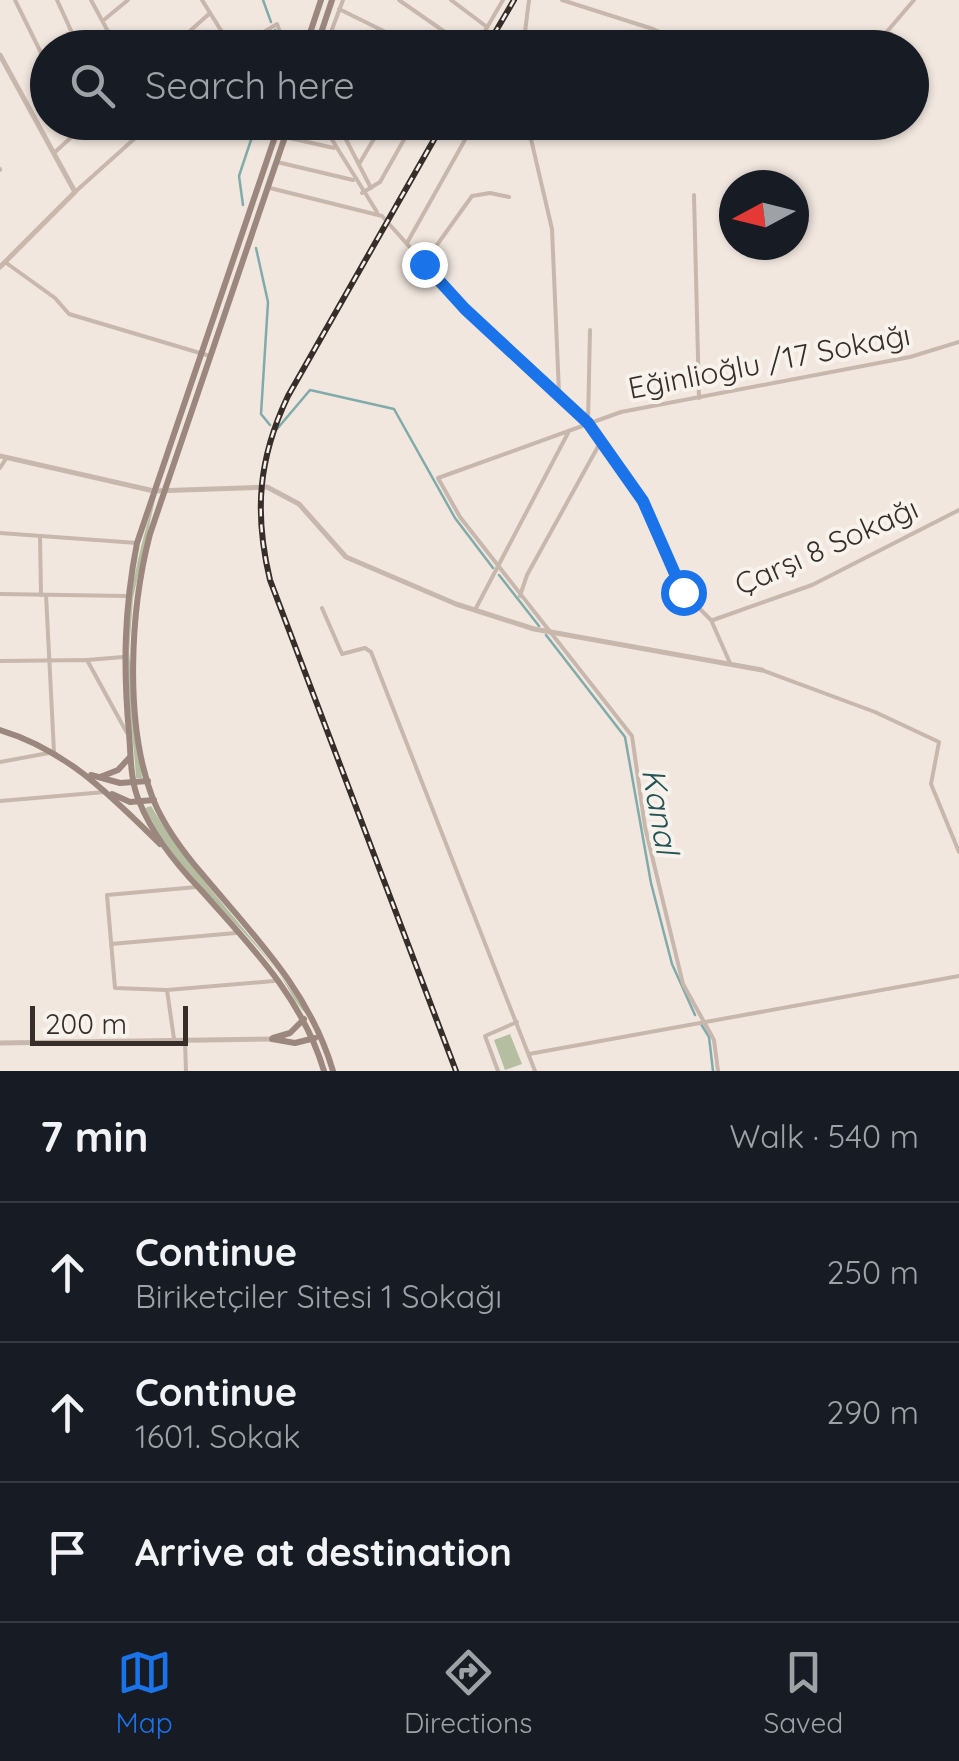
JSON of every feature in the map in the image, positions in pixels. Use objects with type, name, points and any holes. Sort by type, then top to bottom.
[{"type":"main road","points":[[311,30],[320,0]]},
{"type":"main road","points":[[322,30],[332,0]]},
{"type":"main road","points":[[274,140],[136,543],[123,657],[133,784],[140,803],[171,854],[279,980],[317,1037],[334,1071]]},
{"type":"main road","points":[[284,140],[146,551],[134,619],[134,680],[154,800],[193,862],[278,964],[312,1016],[324,1071]]},
{"type":"main road","points":[[0,730],[54,752],[87,774],[171,854]]},
{"type":"main road","points":[[98,778],[118,770],[130,756]]},
{"type":"main road","points":[[87,774],[133,784],[148,782]]},
{"type":"main road","points":[[106,792],[140,803],[154,800]]},
{"type":"main road","points":[[272,1038],[290,1032],[312,1016]]},
{"type":"main road","points":[[272,1038],[295,1042],[317,1037]]},
{"type":"street","points":[[15,0],[30,30]]},
{"type":"street","points":[[56,0],[70,30]]},
{"type":"street","points":[[91,0],[110,30]]},
{"type":"street","points":[[105,18],[128,0]]},
{"type":"street","points":[[202,0],[222,30]]},
{"type":"street","points":[[332,30],[342,0]]},
{"type":"street","points":[[399,0],[445,30]]},
{"type":"street","points":[[451,0],[486,27]]},
{"type":"street","points":[[484,30],[503,0]]},
{"type":"street","points":[[526,30],[529,0]]},
{"type":"street","points":[[562,0],[655,30]]},
{"type":"street","points":[[891,30],[914,0]]},
{"type":"street","points":[[339,10],[381,30]]},
{"type":"street","points":[[192,30],[210,13]]},
{"type":"street","points":[[0,55],[30,110]]},
{"type":"street","points":[[46,140],[75,192]]},
{"type":"street","points":[[54,154],[69,140]]},
{"type":"street","points":[[133,140],[3,264],[55,298],[69,314],[210,356]]},
{"type":"street","points":[[299,140],[335,148]]},
{"type":"street","points":[[331,140],[362,194],[424,264],[465,309],[588,423],[643,501],[683,592],[711,620],[730,663]]},
{"type":"street","points":[[346,140],[371,188]]},
{"type":"street","points":[[359,164],[373,140]]},
{"type":"street","points":[[362,194],[380,182],[404,140]]},
{"type":"street","points":[[407,244],[466,140]]},
{"type":"street","points":[[531,140],[552,229],[559,394]]},
{"type":"street","points":[[277,162],[353,180]]},
{"type":"street","points":[[268,188],[377,212]]},
{"type":"street","points":[[424,264],[472,196],[490,193],[509,197]]},
{"type":"street","points":[[694,195],[699,398]]},
{"type":"street","points":[[588,423],[590,330]]},
{"type":"street","name":"Eğinlioğlu /17 Sokağı","points":[[498,568],[454,509],[438,478],[588,423],[910,357],[959,342]]},
{"type":"street","points":[[474,610],[570,430]]},
{"type":"street","points":[[520,596],[527,575],[600,443]]},
{"type":"street","points":[[0,468],[3,457],[154,491],[240,485],[278,491],[299,504],[346,557],[474,610],[550,631],[762,670],[875,712],[939,742],[931,784],[959,852]]},
{"type":"street","name":"Çarşı 8 Sokağı","points":[[711,620],[812,584],[959,510]]},
{"type":"street","points":[[0,534],[136,543]]},
{"type":"street","points":[[0,762],[54,752],[40,536]]},
{"type":"street","points":[[498,568],[632,736],[645,827],[683,984],[714,1040],[718,1071]]},
{"type":"street","points":[[0,594],[127,596]]},
{"type":"street","points":[[322,608],[342,654],[365,648],[371,652],[535,1069],[524,1071]]},
{"type":"street","points":[[0,662],[123,657]]},
{"type":"street","points":[[87,660],[129,734]]},
{"type":"street","points":[[0,801],[106,792]]},
{"type":"street","points":[[197,887],[107,895],[115,988],[167,990],[279,980]]},
{"type":"street","points":[[111,944],[239,932]]},
{"type":"street","points":[[528,1054],[702,1019],[959,976]]},
{"type":"street","points":[[167,990],[174,1039]]},
{"type":"street","points":[[498,1071],[485,1036],[517,1022]]},
{"type":"street","points":[[0,1043],[272,1038]]},
{"type":"street","points":[[185,1039],[186,1071]]},
{"type":"green space","points":[[156,495],[133,598],[129,652],[142,778],[136,778],[128,684],[128,625],[138,559]]},
{"type":"green space","points":[[151,806],[187,860],[276,969],[206,893],[145,808]]},
{"type":"green space","points":[[510,1034],[522,1064],[505,1070],[494,1040]]},
{"type":"waterway","name":"Kanal","points":[[263,0],[271,22]]},
{"type":"waterway","name":"Kanal","points":[[243,205],[239,176],[251,140]]},
{"type":"waterway","name":"Kanal","points":[[256,248],[268,302],[261,414],[270,425]]},
{"type":"waterway","name":"Kanal","points":[[277,429],[310,390],[394,409],[455,518],[493,568]]},
{"type":"waterway","name":"Kanal","points":[[499,575],[539,626]]},
{"type":"waterway","name":"Kanal","points":[[546,635],[625,737],[651,883],[672,964],[695,1015]]},
{"type":"waterway","name":"Kanal","points":[[701,1024],[709,1037],[713,1071]]},
{"type":"railway","points":[[496,30],[514,0]]},
{"type":"railway","points":[[434,140],[288,396],[270,442],[261,509],[270,580],[456,1071]]},
{"type":"route","points":[[424,264],[465,309],[588,423],[643,501],[683,592]]}]
